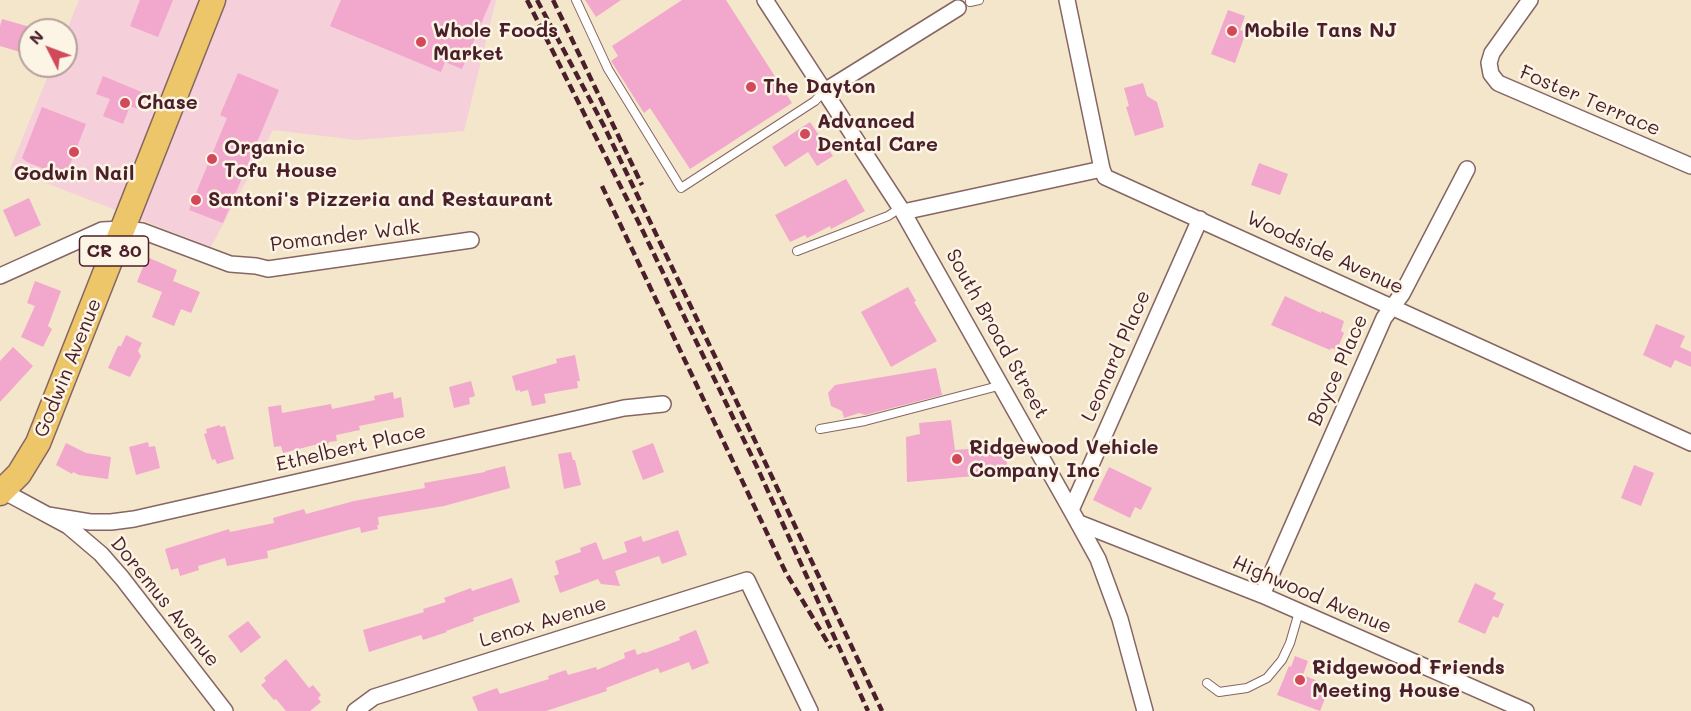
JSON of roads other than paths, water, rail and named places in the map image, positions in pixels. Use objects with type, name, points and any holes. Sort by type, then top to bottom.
[{"type":"main road","name":"Godwin Avenue","points":[[1,492],[19,474],[38,443],[213,0]]},
{"type":"street","name":"South Broad Street","points":[[765,0],[901,210],[1098,560],[1120,619],[1144,711]]},
{"type":"street","points":[[901,210],[1102,170],[1067,0]]},
{"type":"street","name":"Foster Terrace","points":[[1530,0],[1492,53],[1489,63],[1491,74],[1497,83],[1691,166]]},
{"type":"street","points":[[824,92],[964,5]]},
{"type":"street","name":"Boyce Place","points":[[1262,595],[1384,318],[1402,294],[1467,169]]},
{"type":"street","name":"Woodside Avenue","points":[[1102,170],[1106,177],[1691,443]]},
{"type":"street","name":"Leonard Place","points":[[1075,517],[1200,219]]},
{"type":"street","name":"Pomander Walk","points":[[123,229],[142,231],[230,264],[268,269],[471,240]]},
{"type":"street","points":[[0,276],[102,230],[123,229]]},
{"type":"street","name":"Ethelbert Place","points":[[48,515],[90,522],[134,519],[624,408],[663,404]]},
{"type":"street","name":"Doremus Avenue","points":[[1,492],[76,531],[101,554],[225,711]]},
{"type":"street","name":"Highwood Avenue","points":[[1075,517],[1262,595],[1527,711]]},
{"type":"street","name":"Lenox Avenue","points":[[355,711],[374,697],[747,580],[810,711]]},
{"type":"lane","points":[[576,0],[608,69],[681,188],[814,101],[824,92]]},
{"type":"lane","points":[[964,5],[980,0]]},
{"type":"lane","points":[[797,251],[901,210]]},
{"type":"lane","points":[[820,429],[865,422],[1002,386]]},
{"type":"lane","points":[[1207,683],[1219,692],[1247,688],[1267,678],[1282,660],[1290,643],[1299,612]]},
{"type":"railway","points":[[527,0],[637,219],[757,467],[868,711]]},
{"type":"railway","points":[[537,0],[604,126],[882,711]]},
{"type":"railway","points":[[553,0],[642,185]]},
{"type":"railway","points":[[602,186],[786,573],[831,648]]},
{"type":"place","name":"Mobile Tans NJ","points":[[1232,31]]},
{"type":"place","name":"Whole Foods Market","points":[[421,42]]},
{"type":"place","name":"The Dayton","points":[[751,87]]},
{"type":"place","name":"Chase","points":[[125,103]]},
{"type":"place","name":"Advanced Dental Care","points":[[805,134]]},
{"type":"place","name":"Godwin Nail","points":[[74,152]]},
{"type":"place","name":"Organic Tofu House","points":[[212,159]]},
{"type":"place","name":"Santoni's Pizzeria and Restaurant","points":[[196,200]]},
{"type":"place","name":"Ridgewood Vehicle Company Inc","points":[[957,459]]},
{"type":"place","name":"Ridgewood Friends Meeting House","points":[[1300,680]]}]
